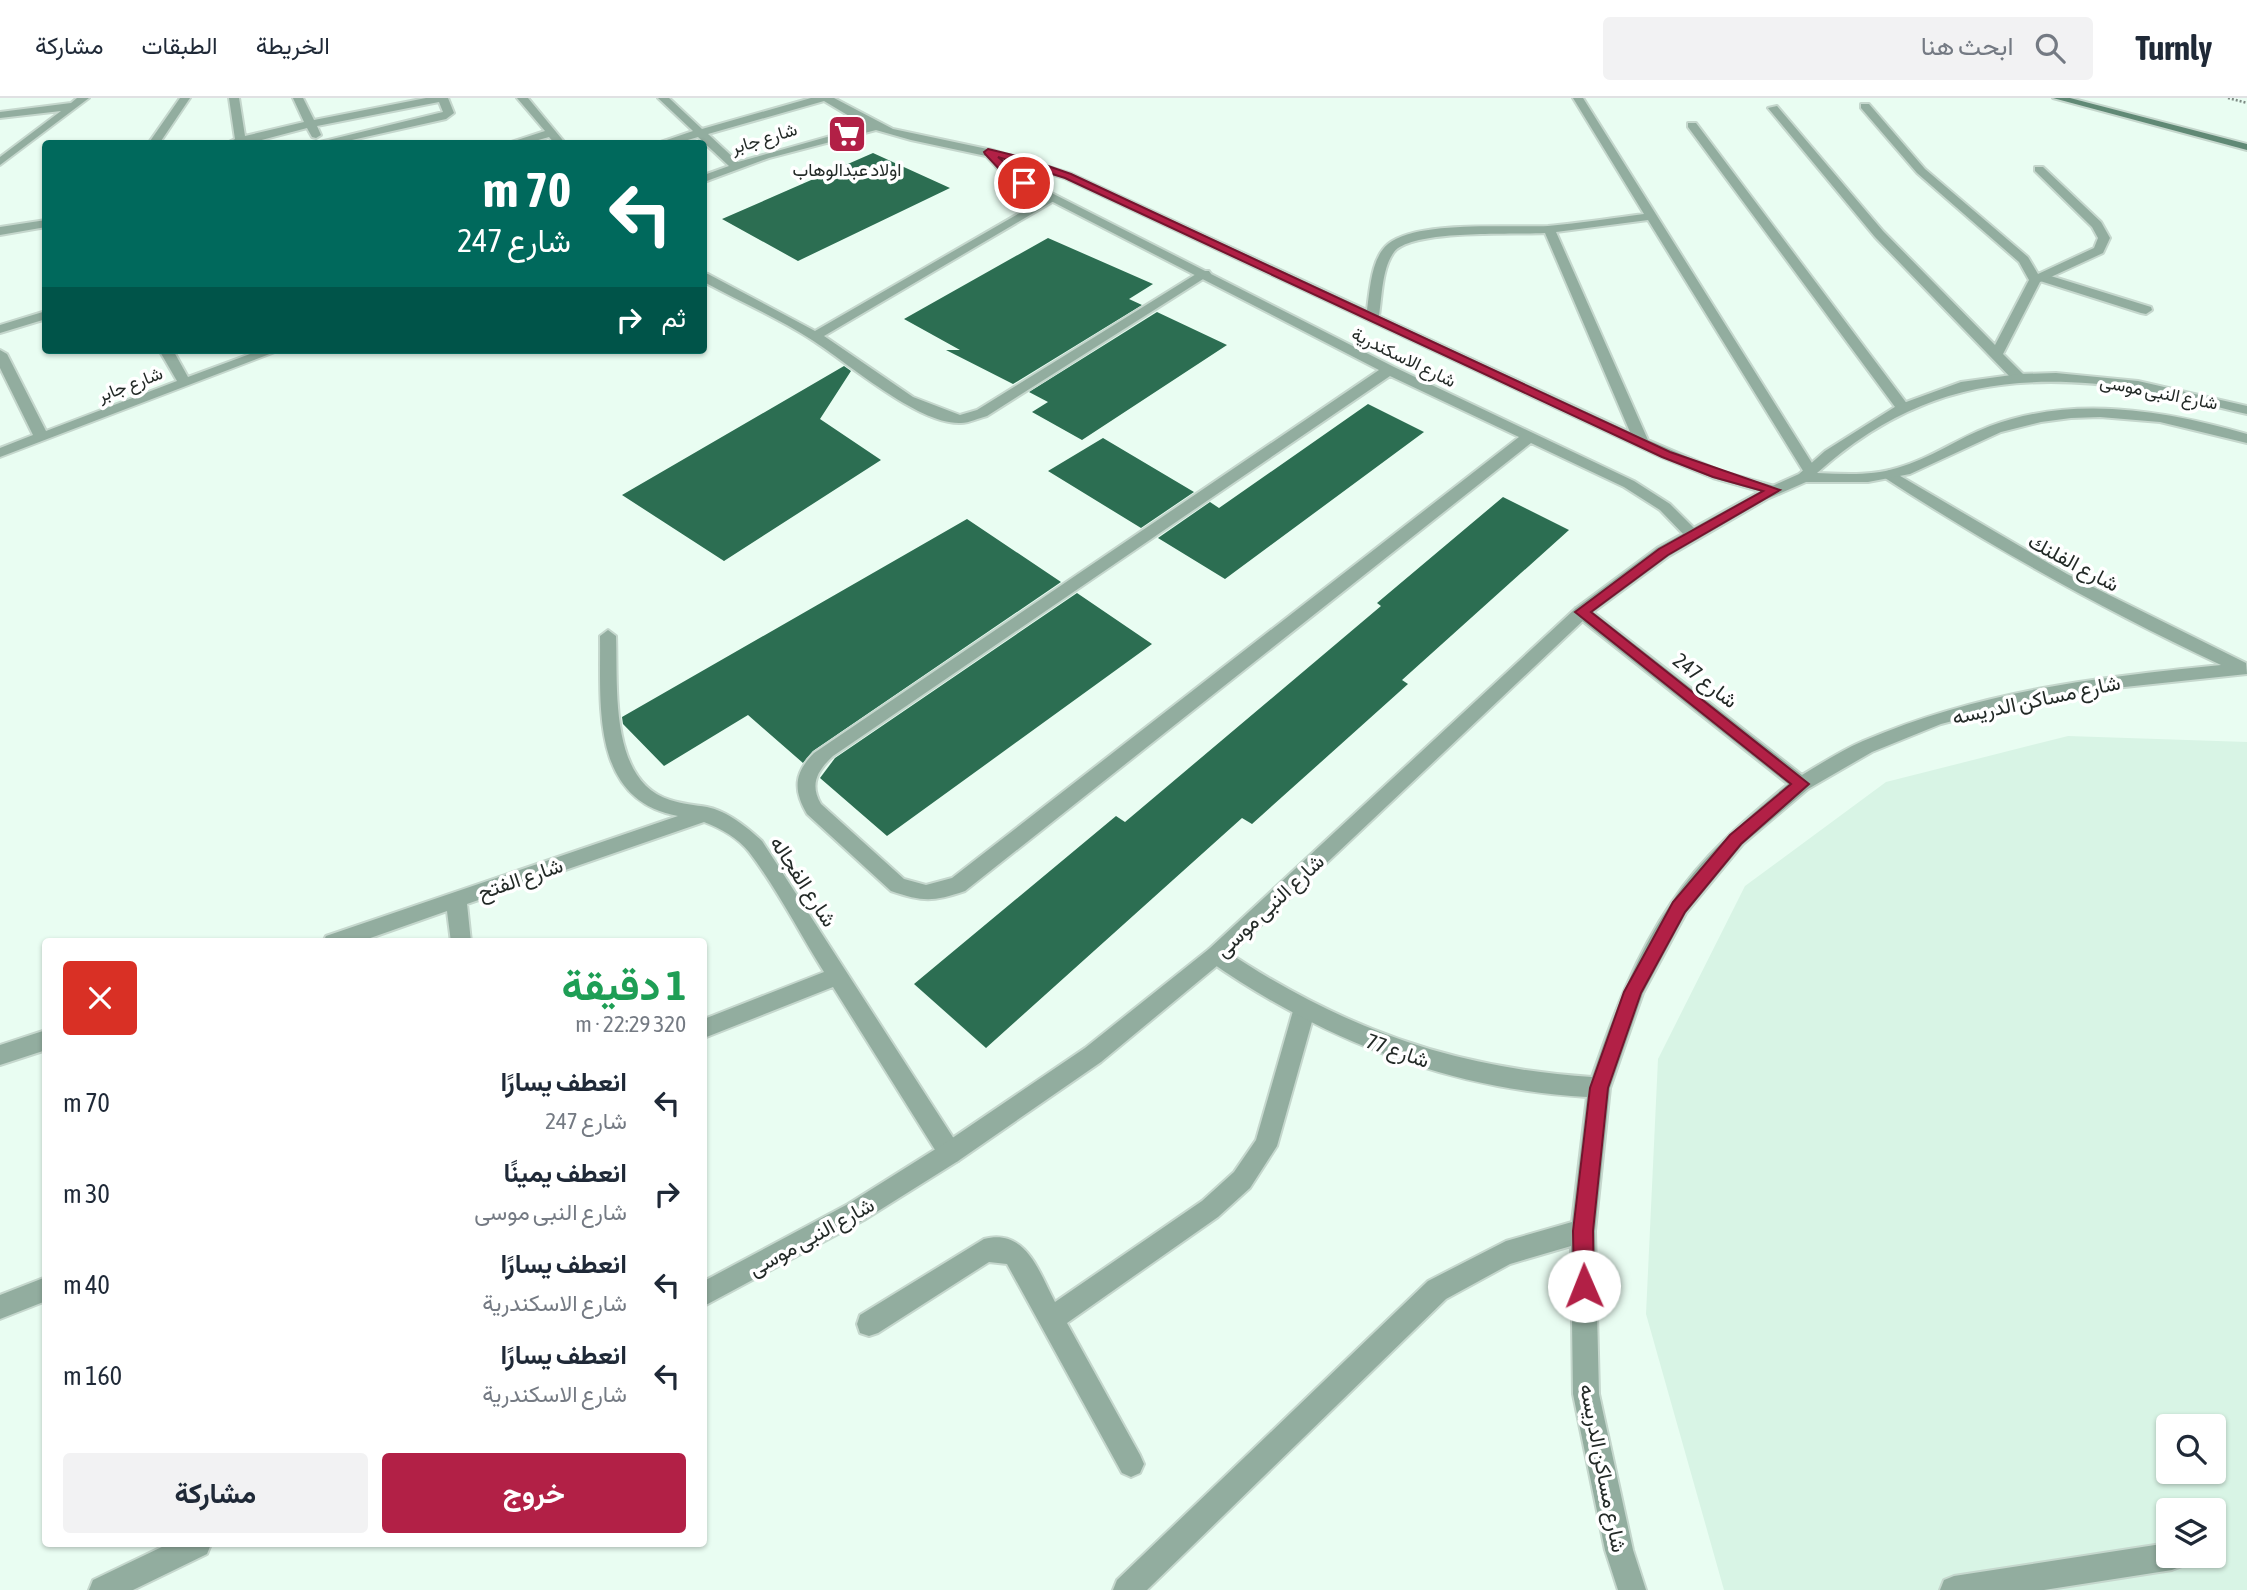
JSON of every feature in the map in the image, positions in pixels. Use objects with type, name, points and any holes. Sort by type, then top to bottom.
[{"type":"main road","points":[[2059,98],[2247,147]]},
{"type":"street","points":[[156,140],[185,98]]},
{"type":"street","points":[[234,98],[237,140]]},
{"type":"street","points":[[298,98],[319,140]]},
{"type":"street","points":[[248,140],[309,124],[442,98],[449,113],[442,117],[335,140]]},
{"type":"street","points":[[522,98],[557,140]]},
{"type":"street","points":[[663,98],[707,140]]},
{"type":"street","points":[[674,140],[824,98]]},
{"type":"street","name":"شارع الاسكندرية","points":[[824,98],[877,126],[1022,160],[1068,176],[1221,265],[1389,370],[1648,495],[1665,507],[1692,534]]},
{"type":"street","points":[[1578,98],[1807,474]]},
{"type":"street","points":[[0,115],[80,102]]},
{"type":"street","points":[[0,162],[80,102]]},
{"type":"street","points":[[1865,106],[1921,171],[2024,260],[2038,278],[2146,310]]},
{"type":"street","points":[[1773,108],[1879,233],[2018,378]]},
{"type":"street","points":[[1692,125],[1903,408]]},
{"type":"street","name":"شارع جابر","points":[[707,178],[736,166],[877,126]]},
{"type":"street","points":[[525,140],[551,133]]},
{"type":"street","points":[[707,140],[736,166]]},
{"type":"street","name":"شارع الاسكندرية","points":[[988,152],[1013,176],[1053,198],[1221,265],[1372,317],[1642,443],[1718,475],[1773,490]]},
{"type":"street","points":[[1997,354],[2038,278],[2099,250],[2104,238],[2097,225],[2039,169]]},
{"type":"street","points":[[815,336],[1053,198]]},
{"type":"street","points":[[1372,317],[1384,257],[1402,240],[1438,234],[1549,229],[1652,216]]},
{"type":"street","points":[[0,232],[42,224]]},
{"type":"street","points":[[1549,229],[1642,443]]},
{"type":"street","points":[[707,279],[815,336],[908,400],[937,413],[960,419],[982,413],[1221,265]]},
{"type":"street","points":[[0,329],[42,316]]},
{"type":"street","points":[[0,354],[42,438]]},
{"type":"street","points":[[168,354],[185,383]]},
{"type":"street","name":"شارع جابر","points":[[0,453],[262,354]]},
{"type":"street","points":[[1389,370],[827,751],[807,772],[804,785],[806,798],[898,885],[926,892],[958,885],[1529,438]]},
{"type":"street","name":"شارع النبى موسى","points":[[707,1292],[856,1212],[950,1153],[1093,1055],[1216,955],[1582,612],[1633,573],[1692,534],[1807,474],[1840,447],[1903,408],[1961,386],[2018,378],[2070,378],[2138,384],[2247,410]]},
{"type":"street","name":"شارع النبى موسى","points":[[1807,474],[1848,478],[1890,475],[1922,464],[2008,424],[2074,413],[2154,416],[2247,439]]},
{"type":"street","name":"شارع الفلنك","points":[[1890,475],[2011,552],[2081,591],[2245,670]]},
{"type":"street","name":"شارع 247","points":[[1582,612],[1801,784]]},
{"type":"street","name":"شارع الفجاله","points":[[608,636],[614,747],[625,775],[649,798],[666,806],[707,814],[726,821],[755,846],[950,1153]]},
{"type":"street","name":"شارع مساكن الدريسه","points":[[1632,1590],[1619,1550],[1586,1394],[1583,1231],[1599,1088],[1633,992],[1679,907],[1736,839],[1801,784],[1866,747],[1937,719],[2087,685],[2245,670]]},
{"type":"street","name":"شارع الفتح","points":[[345,938],[707,814]]},
{"type":"street","points":[[456,900],[461,938]]},
{"type":"street","name":"شارع 77","points":[[1216,955],[1261,987],[1304,1011],[1379,1045],[1451,1068],[1525,1082],[1599,1088]]},
{"type":"street","points":[[707,1027],[837,975]]},
{"type":"street","points":[[1052,1319],[1210,1209],[1242,1180],[1266,1146],[1304,1011]]},
{"type":"street","points":[[0,1055],[42,1041]]},
{"type":"street","points":[[1127,1590],[1437,1290],[1506,1253],[1583,1231]]},
{"type":"street","points":[[869,1324],[984,1251],[996,1247],[1016,1255],[1131,1464]]},
{"type":"street","points":[[0,1307],[42,1291]]},
{"type":"street","points":[[103,1590],[172,1550]]},
{"type":"street","points":[[1954,1590],[2156,1558]]},
{"type":"path","points":[[2228,98],[2247,103]]},
{"type":"shaded area","points":[[2068,736],[2247,742],[2247,1590],[1724,1590],[1646,1314],[1658,1059],[1745,886],[1886,782]]},
{"type":"building","points":[[873,153],[950,188],[798,261],[722,219]]},
{"type":"building","points":[[1048,238],[1153,284],[1129,299],[1142,305],[1013,384],[946,350],[960,350],[904,319]]},
{"type":"building","points":[[1157,312],[1227,345],[1082,440],[1032,412],[1048,402],[1029,392]]},
{"type":"building","points":[[844,366],[851,371],[820,419],[881,460],[724,561],[622,495]]},
{"type":"building","points":[[1368,404],[1424,432],[1225,579],[1158,538],[1210,502],[1219,508]]},
{"type":"building","points":[[1103,438],[1194,492],[1141,528],[1048,471]]},
{"type":"building","points":[[1503,497],[1569,530],[1402,680],[1408,684],[1252,824],[1242,818],[986,1048],[914,984],[1116,816],[1125,822],[1381,606],[1377,603]]},
{"type":"building","points":[[967,519],[1061,582],[813,751],[803,763],[748,715],[664,766],[623,724],[622,717]]},
{"type":"building","points":[[1077,593],[1152,644],[887,836],[820,778],[835,758]]},
{"type":"place","name":"اولاد عبدالوهاب","points":[[847,134]]},
{"type":"route","points":[[1024,183],[1003,168],[988,152],[1022,160],[1068,176],[1666,454],[1718,475],[1773,490],[1663,552],[1582,612],[1801,784],[1736,839],[1679,907],[1633,992],[1599,1088],[1583,1231],[1584,1286]]}]
